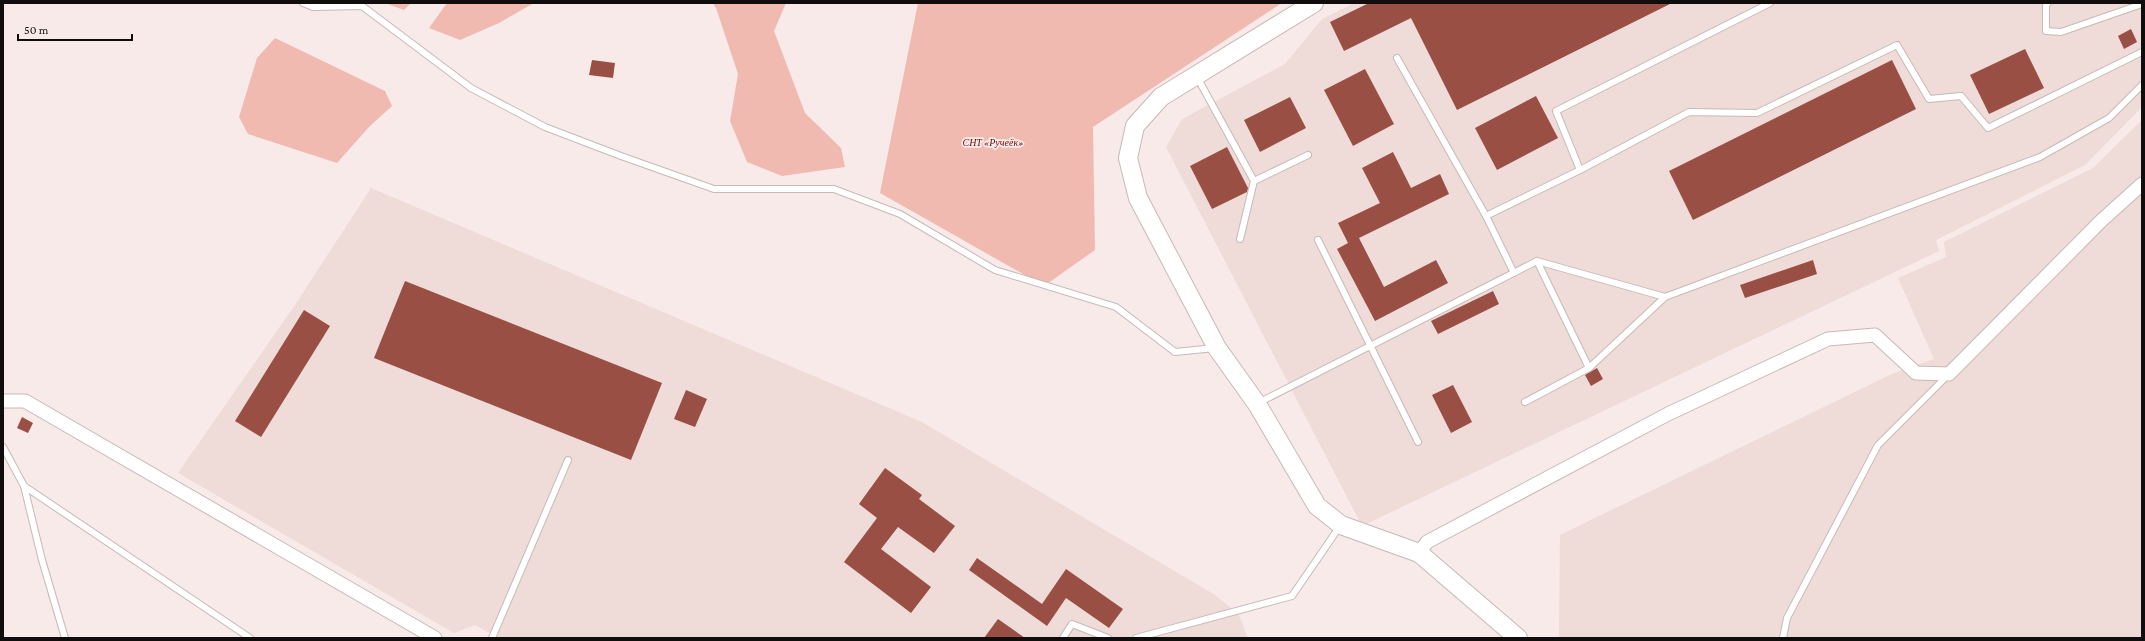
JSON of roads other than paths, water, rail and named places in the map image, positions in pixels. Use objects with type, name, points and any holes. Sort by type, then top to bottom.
[{"type":"street","points":[[1314,3],[1161,97],[1135,126],[1128,158],[1138,198],[1217,348],[1256,404],[1318,506],[1341,525],[1419,553],[1518,638]]},
{"type":"street","points":[[1419,553],[1427,542],[1668,414],[1828,340],[1875,334],[1916,373],[1949,374],[2102,220],[2142,184]]},
{"type":"street","points":[[3,401],[25,401],[436,638]]},
{"type":"lane","points":[[303,3],[313,7],[362,6],[471,88],[546,127],[621,156],[714,189],[834,190],[900,214],[994,270],[1116,307],[1175,352],[1217,348]]},
{"type":"lane","points":[[1580,170],[1556,111],[1770,3]]},
{"type":"lane","points":[[2048,3],[2046,5],[2046,31],[2061,32],[2142,4]]},
{"type":"lane","points":[[1486,216],[1580,170],[1689,112],[1757,113],[1897,46],[1929,99],[1961,96],[1988,128],[2142,52]]},
{"type":"lane","points":[[1397,58],[1486,216],[1514,273]]},
{"type":"lane","points":[[1196,75],[1254,181],[1240,239]]},
{"type":"lane","points":[[1525,402],[1590,368],[1664,297],[2040,157],[2109,118],[2142,85]]},
{"type":"lane","points":[[1254,181],[1308,155]]},
{"type":"lane","points":[[1318,240],[1418,442]]},
{"type":"lane","points":[[1256,404],[1537,261],[1664,297]]},
{"type":"lane","points":[[1537,261],[1590,368]]},
{"type":"lane","points":[[1783,638],[1787,618],[1878,446],[1949,374]]},
{"type":"lane","points":[[3,448],[24,486],[42,560],[65,638]]},
{"type":"lane","points":[[492,638],[568,460]]},
{"type":"lane","points":[[24,486],[250,638]]},
{"type":"lane","points":[[1136,638],[1292,596],[1341,525]]},
{"type":"lane","points":[[1063,638],[1072,624],[1108,638]]},
{"type":"park label","name":"СНТ «Ручеёк»","points":[[993,142]]}]
